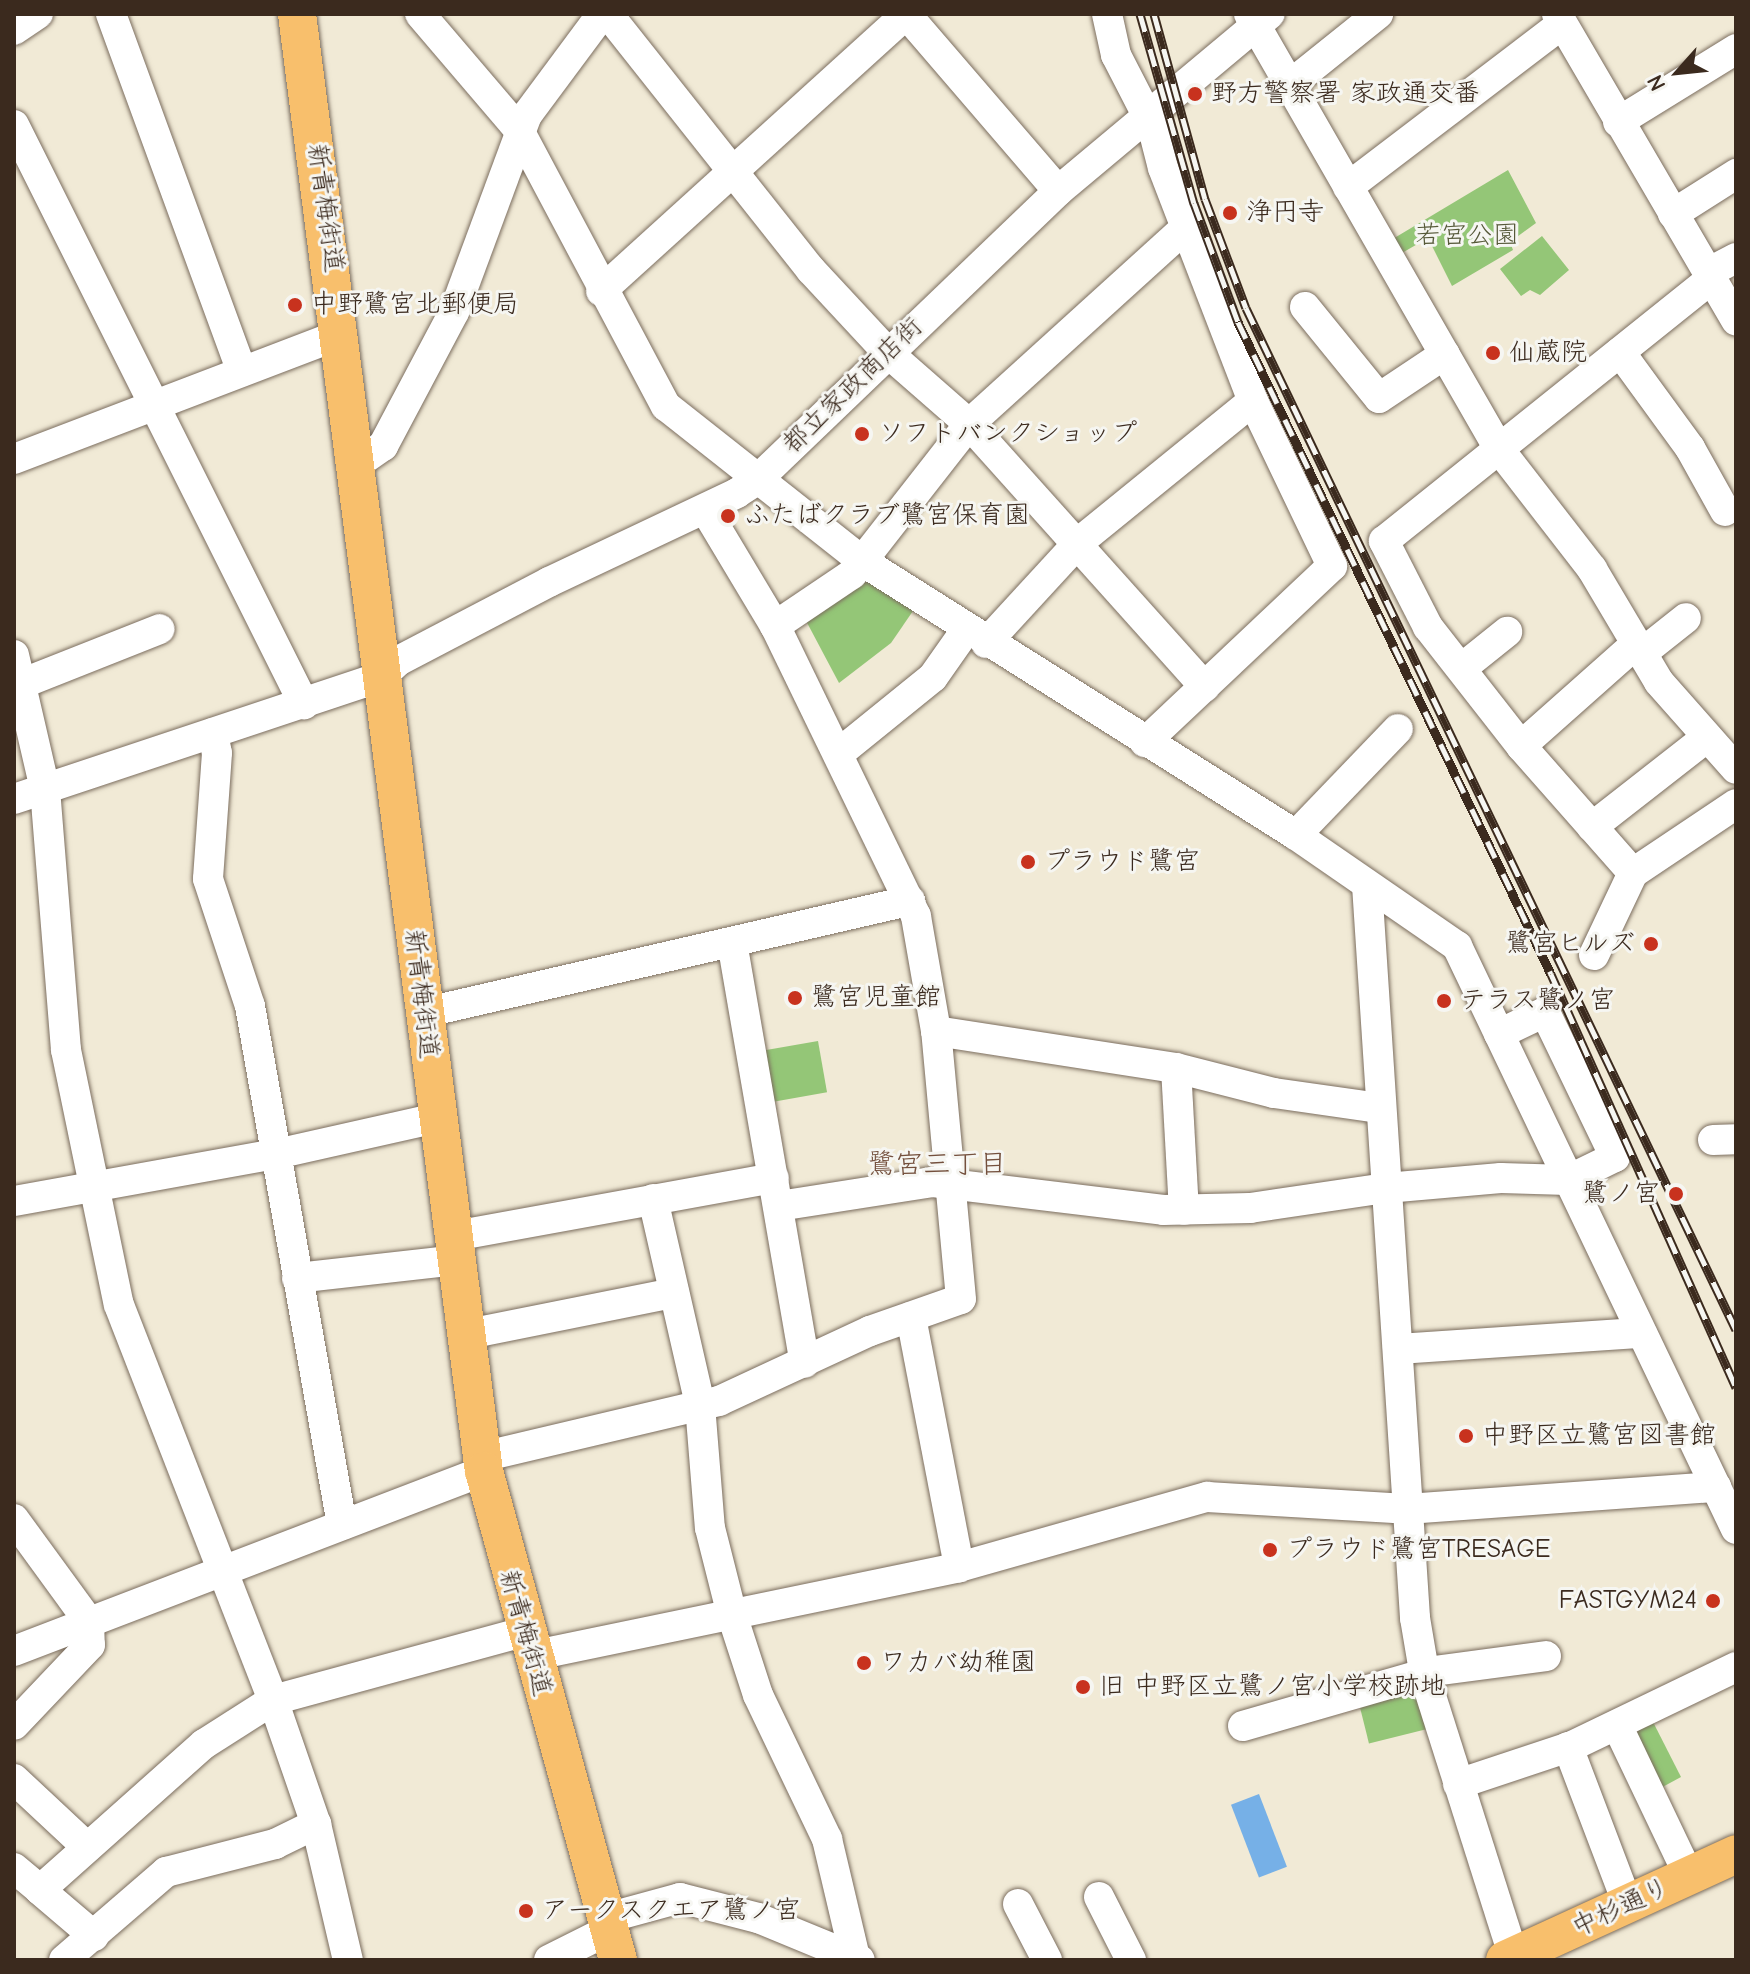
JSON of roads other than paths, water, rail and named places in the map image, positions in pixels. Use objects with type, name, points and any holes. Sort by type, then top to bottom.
[{"type":"main road","name":"新青梅街道","points":[[297,14],[342,334],[381,677],[483,1464],[528,1644],[611,1936]]},
{"type":"main road","name":"中杉通り","points":[[1512,1959],[1736,1854]]},
{"type":"street","points":[[14,30],[38,14]]},
{"type":"street","points":[[111,14],[241,370]]},
{"type":"street","points":[[357,464],[383,446],[454,312],[519,130],[602,14]]},
{"type":"street","points":[[608,14],[811,270],[888,353],[969,424],[1205,687]]},
{"type":"street","points":[[601,291],[906,14],[1058,191]]},
{"type":"street","points":[[1107,14],[1116,55],[1145,116],[1253,401],[1332,566],[1145,742]]},
{"type":"street","points":[[1291,84],[1378,14]]},
{"type":"street","points":[[432,18],[519,130],[601,291],[666,406],[862,561],[976,637],[1296,835],[1457,946],[1736,1529]]},
{"type":"street","points":[[1258,18],[1348,187],[1499,449],[1592,569],[1671,698],[1736,769]]},
{"type":"street","name":"都立家政商店街","points":[[14,799],[381,677],[398,661],[549,582],[705,509],[757,480],[1058,191],[1258,18]]},
{"type":"street","points":[[1348,187],[1559,19],[1736,320]]},
{"type":"street","points":[[1618,122],[1736,49]]},
{"type":"street","points":[[14,125],[304,704]]},
{"type":"street","points":[[1673,214],[1736,174]]},
{"type":"street","points":[[775,626],[852,574],[969,424],[1186,227]]},
{"type":"street","points":[[1633,873],[1521,746],[1428,627],[1384,541],[1711,279],[1717,268],[1736,258]]},
{"type":"street","points":[[1305,307],[1379,398],[1445,354]]},
{"type":"street","points":[[14,459],[342,334]]},
{"type":"street","points":[[1620,352],[1690,448],[1725,511]]},
{"type":"street","points":[[838,754],[933,677],[1078,543],[1253,401]]},
{"type":"street","points":[[14,1651],[342,1525],[483,1464],[700,1405],[805,1363],[870,1331],[961,1299],[947,1185],[936,1031],[910,901],[775,626],[705,509]]},
{"type":"street","points":[[1521,746],[1639,648],[1686,618]]},
{"type":"street","points":[[21,684],[160,629]]},
{"type":"street","points":[[1462,668],[1507,632]]},
{"type":"street","points":[[14,655],[45,789],[66,1050],[119,1305],[273,1700],[316,1824],[348,1960]]},
{"type":"street","points":[[1296,835],[1398,729]]},
{"type":"street","points":[[213,733],[217,753],[208,879],[250,1006],[342,1525]]},
{"type":"street","points":[[1592,827],[1707,737]]},
{"type":"street","points":[[1594,955],[1633,873],[1736,804]]},
{"type":"street","points":[[1367,885],[1415,1618],[1425,1677],[1512,1959]]},
{"type":"street","points":[[423,1013],[910,901]]},
{"type":"street","points":[[732,942],[805,1363]]},
{"type":"street","points":[[297,1278],[456,1248],[653,1199],[933,1182],[1184,1210],[1250,1208],[1386,1188],[1501,1178],[1568,1180],[1615,1157],[1545,1012],[1499,1034]]},
{"type":"street","points":[[936,1031],[1176,1068],[1274,1093],[1380,1108]]},
{"type":"street","points":[[1176,1068],[1184,1210]]},
{"type":"street","points":[[14,1201],[276,1154],[437,1118]]},
{"type":"street","points":[[653,1199],[700,1405],[710,1528],[732,1615],[758,1695],[827,1839],[858,1959]]},
{"type":"street","points":[[468,1334],[674,1293]]},
{"type":"street","points":[[911,1317],[959,1567]]},
{"type":"street","points":[[1398,1349],[1641,1333]]},
{"type":"street","points":[[40,1890],[204,1744],[273,1700],[528,1644],[732,1615],[959,1567],[1207,1497],[1407,1509],[1716,1487]]},
{"type":"street","points":[[14,1519],[89,1622],[90,1645],[14,1725]]},
{"type":"street","points":[[1243,1726],[1425,1677],[1434,1671],[1546,1656]]},
{"type":"street","points":[[1458,1784],[1568,1747],[1736,1667]]},
{"type":"street","points":[[1617,1725],[1689,1876]]},
{"type":"street","points":[[1568,1747],[1628,1905]]},
{"type":"street","points":[[14,1779],[87,1847]]},
{"type":"street","points":[[64,1960],[166,1872],[275,1844],[316,1824]]},
{"type":"street","points":[[14,1868],[94,1936]]},
{"type":"street","points":[[1099,1897],[1131,1960]]},
{"type":"street","points":[[549,1960],[611,1936],[680,1898],[758,1918],[858,1959]]},
{"type":"street","points":[[1018,1904],[1040,1958]]},
{"type":"water","points":[[1259,1794],[1287,1867],[1259,1878],[1231,1805]]},
{"type":"railway","points":[[1140,14],[1194,203],[1238,322],[1551,974],[1736,1388]]},
{"type":"railway","points":[[1154,14],[1205,199],[1246,308],[1736,1330]]},
{"type":"place","name":"野方警察署 家政通交番","points":[[1195,94]]},
{"type":"place","name":"浄円寺","points":[[1230,213]]},
{"type":"place","name":"中野鷺宮北郵便局","points":[[295,305]]},
{"type":"place","name":"仙蔵院","points":[[1493,353]]},
{"type":"place","name":"ソフトバンクショップ","points":[[862,434]]},
{"type":"place","name":"ふたばクラブ鷺宮保育園","points":[[728,516]]},
{"type":"place","name":"プラウド鷺宮","points":[[1028,862]]},
{"type":"place","name":"鷺宮ヒルズ","points":[[1651,944]]},
{"type":"place","name":"鷺宮児童館","points":[[795,998]]},
{"type":"place","name":"テラス鷺ノ宮","points":[[1444,1001]]},
{"type":"place","name":"鷺ノ宮","points":[[1676,1194]]},
{"type":"place","name":"中野区立鷺宮図書館","points":[[1466,1436]]},
{"type":"place","name":"プラウド鷺宮TRESAGE","points":[[1270,1550]]},
{"type":"place","name":"FASTGYM24","points":[[1713,1601]]},
{"type":"place","name":"ワカバ幼稚園","points":[[864,1663]]},
{"type":"place","name":"旧 中野区立鷺ノ宮小学校跡地","points":[[1083,1687]]},
{"type":"place","name":"アークスクエア鷺ノ宮","points":[[526,1911]]},
{"type":"district","name":"鷺宮三丁目","points":[[937,1164]]},
{"type":"park label","name":"若宮公園","points":[[1467,236]]}]
